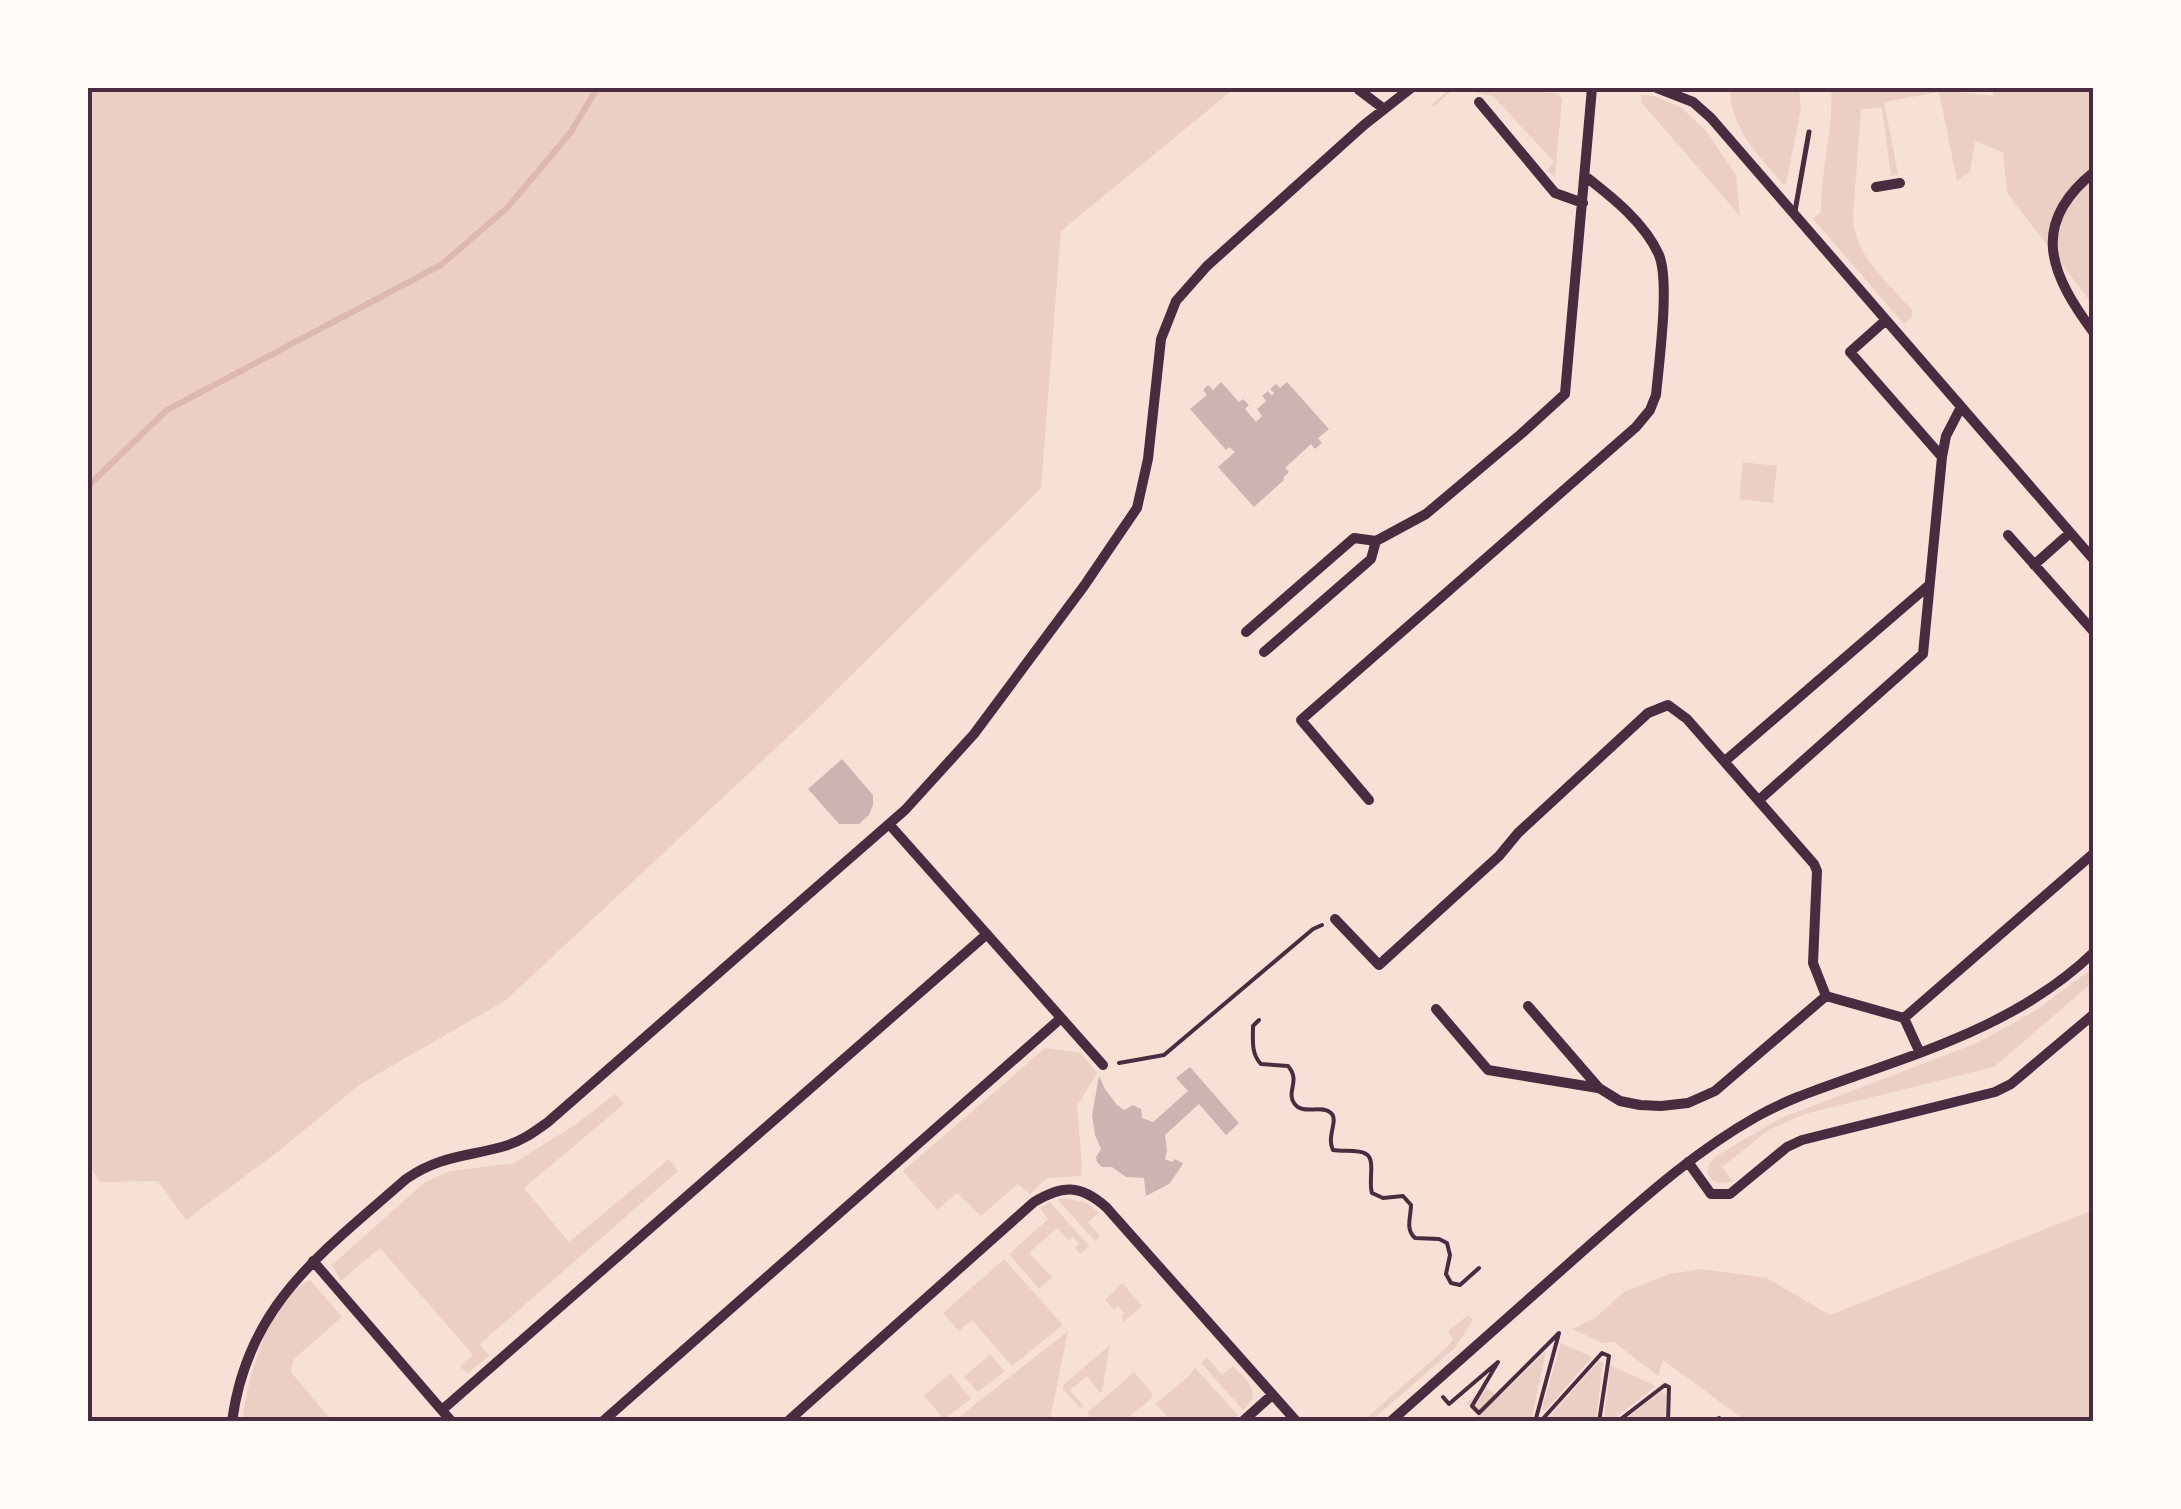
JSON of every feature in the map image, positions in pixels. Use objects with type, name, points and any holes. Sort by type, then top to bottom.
[{"type":"street","points":[[1358,88],[1384,109]]},
{"type":"street","points":[[232,1422],[244,1369],[261,1327],[279,1299],[313,1261],[421,1168],[436,1161],[507,1146],[548,1122],[935,780],[1073,601],[1137,508],[1148,460],[1160,339],[1176,301],[1207,266],[1364,125],[1411,88]]},
{"type":"street","points":[[1246,632],[1354,538],[1376,541],[1426,514],[1566,394],[1592,88]]},
{"type":"street","points":[[1657,88],[1693,102],[1711,118],[2094,560]]},
{"type":"street","points":[[1478,102],[1556,193],[1583,202]]},
{"type":"street","points":[[2094,172],[2067,198],[2058,213],[2052,248],[2062,285],[2094,333]]},
{"type":"street","points":[[1369,800],[1301,720],[1636,427],[1656,395],[1664,277],[1660,256],[1618,202],[1585,176]]},
{"type":"street","points":[[1876,187],[1900,183]]},
{"type":"street","points":[[1886,320],[1850,352],[1942,457]]},
{"type":"street","points":[[1759,800],[1922,654],[1942,457],[1946,436],[1962,408]]},
{"type":"street","points":[[2034,565],[2070,533]]},
{"type":"street","points":[[2008,535],[2094,632]]},
{"type":"street","points":[[1264,652],[1372,560],[1376,541]]},
{"type":"street","points":[[1725,761],[1928,586]]},
{"type":"street","points":[[1335,919],[1379,966],[1648,713],[1668,704],[1687,719],[1814,864],[1817,870],[1813,962],[1826,996]]},
{"type":"street","points":[[889,824],[1103,1065]]},
{"type":"street","points":[[1904,1018],[2094,853]]},
{"type":"street","points":[[442,1410],[987,934]]},
{"type":"street","points":[[1390,1422],[1579,1255],[1721,1138],[1778,1106],[1988,1026],[2052,985],[2094,952]]},
{"type":"street","points":[[1826,996],[1904,1018],[1920,1053]]},
{"type":"street","points":[[1528,1006],[1599,1088],[1620,1101],[1661,1106],[1699,1100],[1716,1092],[1826,996]]},
{"type":"street","points":[[1436,1008],[1488,1070],[1599,1088]]},
{"type":"street","points":[[1688,1162],[1710,1194],[1730,1194],[1786,1146],[1995,1092],[2011,1084],[2094,1014]]},
{"type":"street","points":[[602,1422],[1060,1019]]},
{"type":"street","points":[[788,1422],[1034,1202],[1052,1191],[1071,1188],[1092,1194],[1106,1207],[1296,1422]]},
{"type":"street","points":[[313,1261],[452,1422]]},
{"type":"street","points":[[1242,1422],[1272,1396]]},
{"type":"lane","points":[[1794,214],[1809,132]]},
{"type":"path","points":[[1103,1065],[1164,1055],[1313,929],[1335,919]]},
{"type":"path","points":[[1260,1020],[1253,1026],[1257,1060],[1292,1070],[1295,1106],[1332,1114],[1330,1146],[1337,1152],[1364,1152],[1369,1156],[1372,1193],[1383,1198],[1408,1199],[1409,1230],[1414,1238],[1446,1242],[1450,1255],[1446,1274],[1451,1282],[1460,1285],[1479,1268]]},
{"type":"path","points":[[1432,1385],[1449,1404],[1498,1362],[1472,1406],[1479,1413],[1559,1333],[1538,1422]]},
{"type":"path","points":[[1538,1422],[1602,1354],[1609,1356],[1599,1422]]},
{"type":"path","points":[[1617,1422],[1665,1385],[1669,1388],[1668,1422]]},
{"type":"path","points":[[1715,1422],[1719,1418],[1725,1422]]},
{"type":"shaded area","points":[[88,88],[1235,88],[1061,231],[1041,488],[806,720],[506,1000],[359,1085],[186,1220],[158,1181],[100,1182],[88,1164]]},
{"type":"shaded area","points":[[1451,88],[1455,88],[1431,105]]},
{"type":"shaded area","points":[[1456,88],[1558,93],[1562,99],[1555,177],[1547,170],[1554,162],[1493,96]]},
{"type":"shaded area","points":[[1730,88],[1799,88],[1801,109],[1786,184],[1764,162],[1740,128]]},
{"type":"shaded area","points":[[1831,88],[1925,88],[1993,96],[1993,88],[2093,88],[2093,305],[2007,193],[2003,152],[1975,141],[1970,171],[1957,181],[1939,92],[1884,102],[1898,174],[1891,176],[1882,108],[1861,109],[1855,230],[1866,256],[1912,310],[1912,317],[1904,324],[1813,219],[1821,212]]},
{"type":"shaded area","points":[[1642,95],[1682,108],[1707,132],[1736,175],[1740,216],[1641,102]]},
{"type":"shaded area","points":[[1743,462],[1777,466],[1773,503],[1739,499]]},
{"type":"shaded area","points":[[2093,968],[2093,982],[1994,1067],[1805,1114],[1770,1129],[1722,1167],[1733,1181],[1713,1181],[1707,1173],[1716,1156],[1781,1118],[1977,1043],[2035,1011]]},
{"type":"shaded area","points":[[1045,1048],[1081,1053],[1097,1073],[1077,1106],[1081,1176],[1047,1178],[1030,1194],[1018,1184],[981,1216],[957,1193],[937,1210],[903,1171]]},
{"type":"shaded area","points":[[615,1094],[624,1104],[524,1188],[569,1242],[669,1159],[678,1171],[480,1344],[489,1356],[468,1373],[460,1367],[473,1355],[380,1248],[341,1281],[332,1265],[425,1182],[450,1171],[514,1163],[575,1125]]},
{"type":"shaded area","points":[[1057,1199],[1087,1203],[1099,1213],[1088,1222],[1100,1236],[1095,1241]]},
{"type":"shaded area","points":[[1050,1202],[1089,1246],[1081,1254],[1075,1248],[1079,1243],[1073,1237],[1068,1240],[1057,1228],[1029,1253],[1052,1277],[1039,1289],[1009,1254],[1048,1219],[1040,1208]]},
{"type":"shaded area","points":[[2093,1210],[2093,1421],[1746,1421],[1663,1360],[1658,1376],[1614,1342],[1603,1343],[1572,1329],[1596,1317],[1624,1292],[1669,1274],[1701,1269],[1767,1278],[1830,1315]]},
{"type":"shaded area","points":[[1004,1259],[1063,1325],[1012,1366],[972,1320],[959,1331],[943,1313]]},
{"type":"shaded area","points":[[310,1280],[342,1317],[294,1359],[291,1372],[332,1421],[242,1422],[255,1364],[272,1321],[283,1303]]},
{"type":"shaded area","points":[[1122,1283],[1142,1306],[1124,1322],[1124,1313],[1118,1306],[1114,1310],[1105,1300]]},
{"type":"shaded area","points":[[1468,1315],[1473,1320],[1455,1348],[1371,1421],[1363,1421],[1448,1346],[1453,1339],[1448,1331]]},
{"type":"shaded area","points":[[1068,1331],[1050,1421],[954,1421]]},
{"type":"shaded area","points":[[1561,1343],[1592,1357],[1545,1411],[1542,1409]]},
{"type":"shaded area","points":[[1110,1345],[1102,1391],[1087,1376],[1070,1390],[1083,1406],[1080,1408],[1063,1389],[1064,1384]]},
{"type":"shaded area","points":[[1546,1351],[1531,1421],[1482,1421],[1466,1403],[1486,1387],[1499,1397]]},
{"type":"shaded area","points":[[990,1354],[1005,1371],[978,1392],[964,1377]]},
{"type":"shaded area","points":[[1207,1357],[1222,1375],[1233,1366],[1248,1382],[1252,1398],[1243,1410],[1201,1363]]},
{"type":"shaded area","points":[[1599,1361],[1603,1363],[1596,1421],[1546,1421]]},
{"type":"shaded area","points":[[1610,1365],[1656,1386],[1611,1421],[1604,1421]]},
{"type":"shaded area","points":[[1195,1368],[1238,1415],[1230,1421],[1171,1421],[1155,1404]]},
{"type":"shaded area","points":[[1134,1372],[1152,1398],[1124,1421],[1092,1421],[1087,1413]]},
{"type":"shaded area","points":[[950,1373],[971,1399],[944,1419],[924,1396]]},
{"type":"shaded area","points":[[1661,1392],[1666,1394],[1665,1421],[1622,1421]]},
{"type":"building","points":[[1221,382],[1239,402],[1243,399],[1249,405],[1245,409],[1256,422],[1262,416],[1257,409],[1266,401],[1262,396],[1268,391],[1272,396],[1270,389],[1287,382],[1329,429],[1318,438],[1322,443],[1315,449],[1311,444],[1285,468],[1289,472],[1284,480],[1254,507],[1218,467],[1235,452],[1229,447],[1226,450],[1190,409],[1207,395],[1203,390],[1208,385],[1213,390]]},
{"type":"building","points":[[842,759],[873,795],[869,815],[859,824],[839,824],[808,789]]},
{"type":"building","points":[[1190,1067],[1239,1123],[1226,1135],[1199,1104],[1165,1135],[1165,1159],[1183,1163],[1181,1167],[1169,1184],[1146,1196],[1144,1178],[1126,1177],[1097,1162],[1101,1149],[1092,1115],[1099,1076],[1117,1105],[1124,1110],[1133,1105],[1141,1109],[1142,1118],[1153,1122],[1188,1091],[1176,1078]]},
{"type":"waterway","points":[[88,486],[167,410],[441,265],[507,208],[571,132],[597,88]]}]
